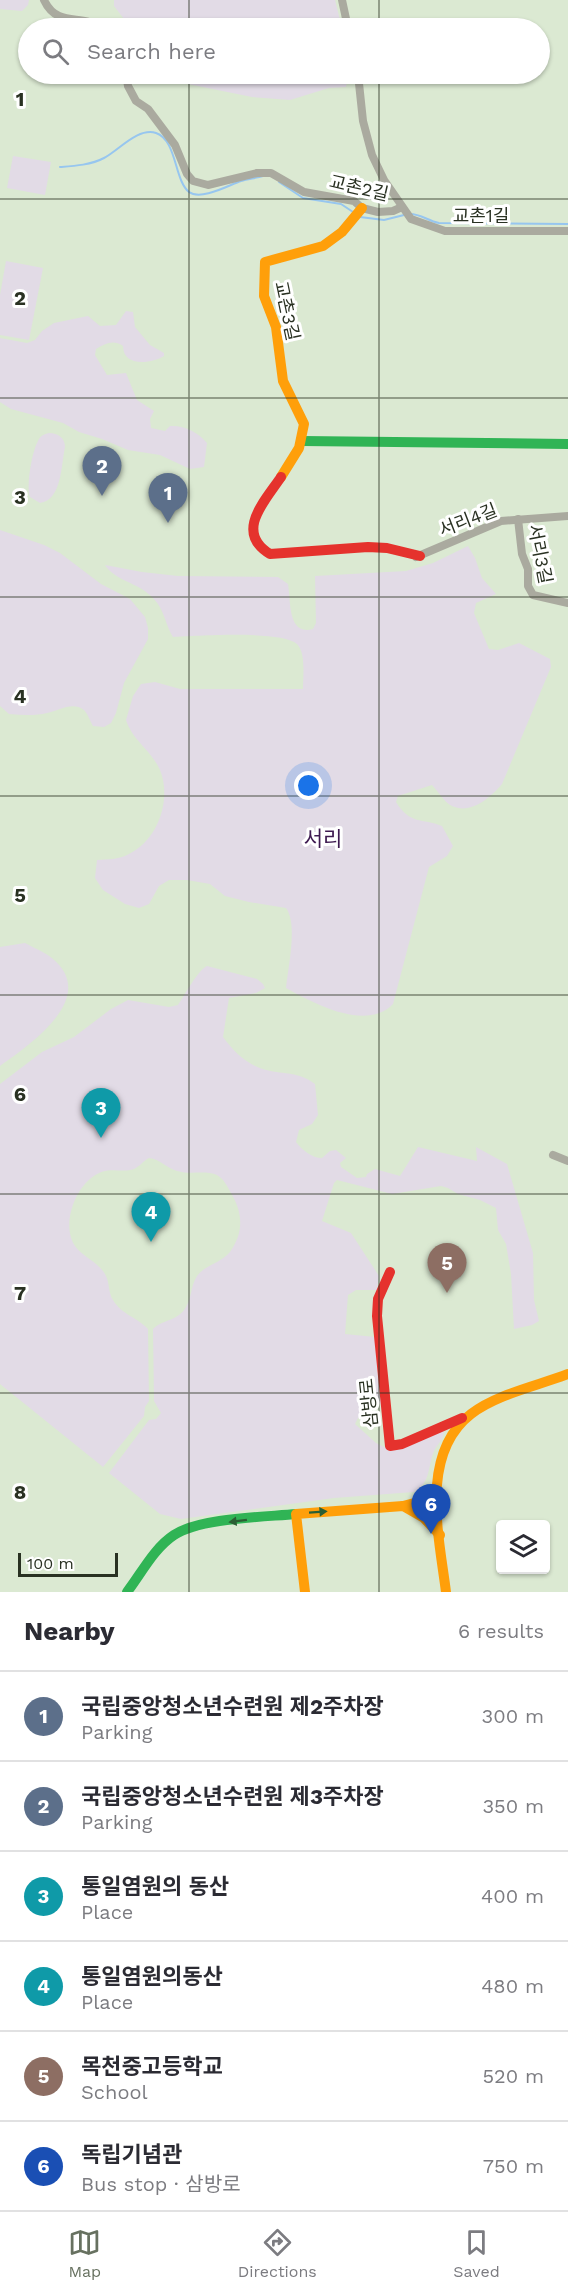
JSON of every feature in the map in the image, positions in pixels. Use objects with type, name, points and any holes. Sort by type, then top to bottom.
[{"type":"street","points":[[44,0],[53,14],[63,18]]},
{"type":"street","points":[[342,0],[346,18]]},
{"type":"street","name":"교촌2길","points":[[128,84],[136,100],[148,109],[175,145],[187,174],[193,181],[208,185],[257,173],[271,173],[304,192],[354,201],[359,213],[403,209]]},
{"type":"street","name":"교촌1길","points":[[359,84],[368,145],[384,180],[410,219],[445,231],[568,231]]},
{"type":"street","name":"교촌3길","points":[[302,441],[302,416],[287,393],[283,381],[276,327],[264,296],[265,262],[325,245],[340,234],[359,213]]},
{"type":"street","points":[[418,556],[387,548],[368,547],[270,554],[260,547],[252,535],[252,523],[302,441],[568,444]]},
{"type":"street","name":"서리4길","points":[[418,556],[501,521],[568,516]]},
{"type":"street","name":"서리3길","points":[[518,519],[522,554],[528,569],[528,586],[533,595],[568,603]]},
{"type":"street","points":[[553,1155],[568,1161]]},
{"type":"street","name":"삼방로","points":[[390,1272],[378,1299],[376,1316],[390,1446],[402,1444],[566,1373]]},
{"type":"street","name":"삼방로","points":[[446,1592],[436,1491],[442,1452],[452,1433],[470,1414]]},
{"type":"street","points":[[127,1592],[163,1546],[183,1530],[296,1514],[403,1506],[418,1502],[436,1491]]},
{"type":"street","points":[[403,1506],[418,1512],[440,1535]]},
{"type":"street","points":[[296,1514],[305,1592]]},
{"type":"shaded area","points":[[0,0],[29,0],[28,5],[22,11],[0,9]]},
{"type":"shaded area","points":[[114,0],[335,0],[340,18],[123,18],[114,6]]},
{"type":"shaded area","points":[[188,84],[347,84],[346,87],[329,88],[290,100],[252,97]]},
{"type":"shaded area","points":[[13,156],[51,162],[45,195],[7,188]]},
{"type":"shaded area","points":[[6,261],[43,268],[29,340],[0,335],[0,295]]},
{"type":"shaded area","points":[[126,311],[133,312],[135,327],[150,345],[164,353],[164,356],[152,361],[133,361],[124,353],[123,346],[112,343],[96,349],[95,355],[107,375],[126,373],[137,400],[154,411],[150,419],[151,428],[165,431],[170,426],[180,427],[190,430],[207,443],[204,467],[190,469],[160,455],[128,450],[79,432],[63,423],[11,409],[0,402],[0,338],[27,343],[35,340],[42,331],[54,323],[88,316],[100,326],[116,325]]},
{"type":"shaded area","points":[[49,433],[60,437],[65,447],[57,489],[53,496],[40,503],[30,497],[30,469],[39,439]]},
{"type":"shaded area","points":[[0,530],[60,553],[101,584],[130,599],[145,617],[148,639],[124,683],[111,723],[104,727],[93,726],[84,710],[75,706],[28,715],[9,714],[0,706]]},
{"type":"shaded area","points":[[468,546],[482,578],[496,594],[476,603],[474,613],[489,649],[498,650],[519,643],[550,659],[551,667],[502,784],[492,794],[480,803],[466,808],[449,804],[432,785],[398,796],[396,802],[406,814],[417,820],[442,826],[453,846],[447,856],[429,867],[393,1004],[382,1012],[354,1015],[325,1007],[286,988],[292,935],[290,915],[286,908],[225,896],[210,884],[187,880],[169,880],[159,886],[149,904],[139,908],[125,904],[103,890],[95,878],[97,860],[121,857],[139,848],[155,829],[163,806],[163,781],[160,770],[133,734],[126,720],[133,696],[141,684],[155,682],[180,689],[303,689],[303,659],[297,644],[288,640],[257,635],[173,637],[156,601],[140,588],[114,574],[105,565],[178,576],[278,577],[288,584],[294,622],[305,630],[313,629],[316,623],[315,576],[406,571],[433,563]]},
{"type":"shaded area","points":[[25,943],[53,959],[65,974],[68,989],[64,1004],[55,1019],[27,1046],[0,1066],[0,947]]},
{"type":"shaded area","points":[[207,966],[257,979],[263,984],[265,988],[256,993],[229,998],[223,1037],[236,1053],[253,1065],[266,1070],[297,1075],[315,1084],[318,1115],[312,1124],[299,1130],[296,1142],[308,1153],[322,1158],[330,1151],[336,1150],[346,1158],[340,1163],[341,1167],[357,1178],[366,1177],[375,1169],[400,1176],[418,1147],[477,1161],[476,1147],[507,1164],[533,1253],[534,1300],[539,1321],[532,1325],[514,1329],[511,1274],[506,1244],[498,1230],[496,1208],[480,1200],[441,1186],[392,1194],[337,1180],[322,1221],[351,1233],[379,1276],[377,1290],[356,1290],[348,1295],[345,1334],[375,1337],[382,1403],[363,1413],[355,1424],[376,1443],[390,1450],[441,1430],[444,1432],[435,1449],[424,1483],[414,1492],[334,1498],[181,1519],[160,1514],[109,1473],[149,1420],[156,1419],[161,1413],[154,1401],[153,1329],[181,1314],[197,1276],[226,1256],[238,1237],[240,1215],[238,1208],[223,1181],[217,1175],[177,1171],[149,1158],[134,1169],[96,1174],[84,1185],[74,1201],[69,1229],[75,1246],[105,1274],[111,1297],[117,1305],[148,1329],[149,1401],[145,1407],[144,1416],[103,1467],[0,1384],[0,1084],[42,1052],[74,1037],[111,1009],[128,1000],[169,1007],[178,1005],[195,978]]},
{"type":"waterway","points":[[60,167],[82,165],[99,160],[110,155],[135,136],[149,132],[163,137],[168,143],[180,179],[189,192],[194,194],[208,194],[241,181],[263,176]]},
{"type":"waterway","points":[[279,182],[303,198],[341,204],[353,212]]},
{"type":"waterway","points":[[410,214],[439,223],[568,224]]},
{"type":"waterway","points":[[360,217],[384,220],[404,215]]},
{"type":"traffic: fast","points":[[302,441],[568,444]]},
{"type":"traffic: fast","points":[[127,1592],[160,1547],[185,1529],[233,1519],[296,1514]]},
{"type":"traffic: slow","points":[[281,477],[299,448],[304,424],[283,381],[276,327],[264,296],[265,262],[323,246],[342,232],[362,208]]},
{"type":"traffic: slow","points":[[446,1592],[436,1497],[438,1473],[444,1451],[455,1431],[481,1407],[518,1391],[568,1374]]},
{"type":"traffic: slow","points":[[403,1506],[418,1502],[436,1491]]},
{"type":"traffic: slow","points":[[305,1592],[296,1514],[403,1506],[424,1518],[440,1535]]},
{"type":"traffic: jam","points":[[281,477],[261,506],[253,526],[254,536],[259,545],[270,554],[368,547],[387,548],[420,556]]},
{"type":"traffic: jam","points":[[390,1272],[378,1299],[377,1316],[390,1446],[402,1444],[462,1418]]},
{"type":"place","name":"국립중앙청소년수련원 제3주차장","points":[[102,496]]},
{"type":"place","name":"국립중앙청소년수련원 제2주차장","points":[[168,523]]},
{"type":"place","name":"통일염원의 동산","points":[[101,1138]]},
{"type":"place","name":"통일염원의동산","points":[[151,1242]]},
{"type":"place","name":"목천중고등학교","points":[[447,1293]]},
{"type":"place","name":"독립기념관","points":[[431,1534]]},
{"type":"district","name":"서리","points":[[323,839]]}]
